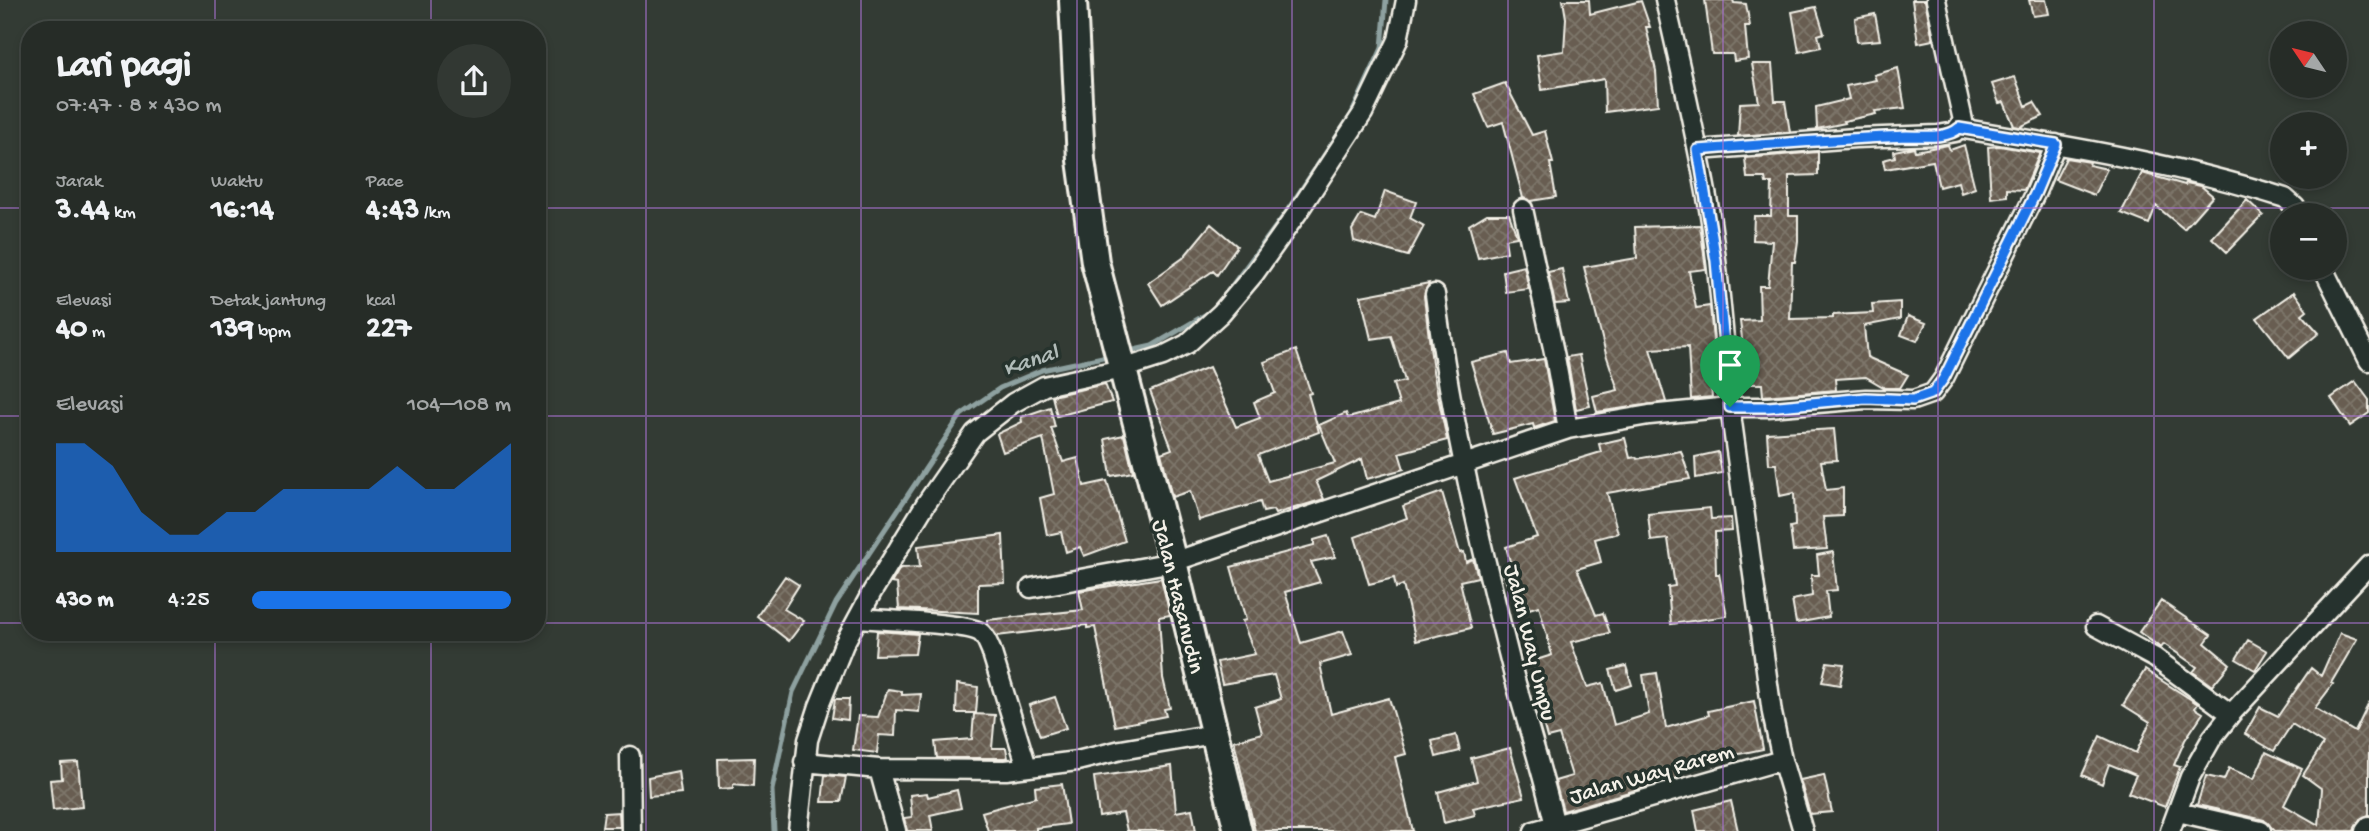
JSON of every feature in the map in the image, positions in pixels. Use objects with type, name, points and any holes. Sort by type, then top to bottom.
[{"type":"main road","name":"Jalan Hasanudin","points":[[1073,0],[1081,160],[1095,262],[1238,831]]},
{"type":"street","points":[[798,831],[808,740],[819,706],[858,618],[925,505],[980,428],[1013,403],[1044,386],[1163,356],[1187,344],[1221,313],[1254,274],[1363,113],[1398,40],[1406,0]]},
{"type":"street","points":[[1665,0],[1698,150],[1716,261],[1730,407],[1756,602],[1782,760],[1803,831]]},
{"type":"street","points":[[1698,150],[1955,132],[1962,116],[1936,0]]},
{"type":"street","points":[[1959,128],[2056,144],[2192,172],[2276,195],[2291,203]]},
{"type":"street","points":[[1031,588],[1172,562],[1567,429],[1649,415],[1730,407],[1768,407],[1866,398],[1913,400],[1933,393],[1944,378],[2035,194],[2056,144]]},
{"type":"street","points":[[1523,209],[1555,357],[1567,429]]},
{"type":"street","points":[[2329,280],[2369,361]]},
{"type":"street","name":"Jalan Way Umpu","points":[[1435,294],[1444,362],[1463,464],[1508,653],[1555,828]]},
{"type":"street","points":[[2171,831],[2190,778],[2212,738],[2369,565]]},
{"type":"street","points":[[858,618],[956,626],[978,630],[985,636],[1027,767]]},
{"type":"street","points":[[2096,626],[2155,658],[2231,714]]},
{"type":"street","points":[[804,762],[878,769],[1006,770],[1077,761],[1214,734]]},
{"type":"street","points":[[630,756],[631,831]]},
{"type":"street","name":"Jalan Way Rarem","points":[[1534,831],[1555,828],[1782,760]]},
{"type":"street","points":[[878,769],[895,831]]},
{"type":"street","points":[[2178,812],[2261,831]]},
{"type":"street","points":[[2365,831],[2369,825]]},
{"type":"building","points":[[1563,0],[1589,0],[1590,14],[1641,1],[1650,27],[1646,27],[1656,71],[1658,105],[1605,112],[1604,79],[1542,90],[1537,55],[1564,51],[1566,18]]},
{"type":"building","points":[[1705,0],[1733,0],[1734,3],[1746,4],[1750,26],[1745,26],[1748,59],[1734,61],[1733,54],[1712,54]]},
{"type":"building","points":[[1912,0],[1925,0],[1933,40],[1918,43]]},
{"type":"building","points":[[2029,0],[2046,0],[2049,14],[2033,16]]},
{"type":"building","points":[[1816,7],[1824,33],[1818,35],[1821,47],[1799,52],[1792,12]]},
{"type":"building","points":[[1875,14],[1880,40],[1857,42],[1855,18]]},
{"type":"building","points":[[1752,64],[1772,64],[1775,101],[1785,101],[1790,132],[1738,136],[1740,103],[1759,102]]},
{"type":"building","points":[[1898,68],[1905,108],[1875,111],[1876,114],[1817,129],[1816,107],[1849,99],[1846,86],[1876,80],[1874,75]]},
{"type":"building","points":[[2015,77],[2026,106],[2034,102],[2043,116],[2020,127],[2014,126],[2004,102],[1999,103],[1992,84]]},
{"type":"building","points":[[1505,83],[1532,135],[1545,131],[1553,163],[1550,163],[1556,197],[1531,201],[1523,198],[1503,122],[1488,127],[1474,94]]},
{"type":"building","points":[[1948,145],[1950,150],[1964,145],[1975,188],[1961,193],[1958,182],[1939,187],[1933,161],[1885,169],[1883,160],[1895,157],[1894,151],[1914,147],[1915,151]]},
{"type":"building","points":[[2000,146],[2040,153],[2024,190],[2007,189],[2007,196],[1991,198],[1988,147]]},
{"type":"building","points":[[1818,152],[1818,175],[1789,176],[1789,216],[1798,216],[1798,241],[1795,262],[1792,262],[1790,319],[1833,318],[1833,315],[1873,313],[1872,304],[1900,302],[1900,319],[1864,326],[1867,357],[1908,375],[1900,388],[1885,388],[1866,377],[1835,379],[1836,390],[1763,396],[1762,384],[1739,384],[1737,357],[1744,356],[1740,321],[1760,320],[1759,286],[1768,286],[1772,241],[1753,240],[1754,216],[1771,216],[1772,183],[1766,183],[1765,178],[1747,178],[1745,158]]},
{"type":"building","points":[[2066,158],[2090,162],[2089,165],[2107,169],[2094,195],[2055,180]]},
{"type":"building","points":[[2142,173],[2185,185],[2201,186],[2213,196],[2184,229],[2156,206],[2149,224],[2121,213]]},
{"type":"building","points":[[1385,191],[1416,202],[1410,218],[1424,226],[1408,256],[1354,241],[1352,230],[1361,215],[1375,220]]},
{"type":"building","points":[[2247,200],[2263,215],[2227,252],[2212,238]]},
{"type":"building","points":[[1487,214],[1509,214],[1517,237],[1505,239],[1507,252],[1478,258],[1469,225]]},
{"type":"building","points":[[1211,224],[1237,246],[1217,275],[1213,271],[1162,305],[1148,283],[1183,258]]},
{"type":"building","points":[[1700,225],[1706,269],[1689,271],[1696,308],[1710,306],[1717,387],[1711,387],[1712,397],[1691,399],[1688,347],[1650,349],[1666,402],[1597,412],[1593,396],[1618,390],[1584,267],[1637,258],[1635,227]]},
{"type":"building","points":[[1524,266],[1529,289],[1506,292],[1503,271]]},
{"type":"building","points":[[1562,269],[1569,303],[1555,304],[1548,272]]},
{"type":"building","points":[[1429,283],[1424,296],[1433,371],[1447,440],[1399,453],[1404,469],[1367,479],[1362,459],[1316,481],[1324,499],[1275,514],[1273,510],[1263,512],[1260,502],[1199,520],[1190,491],[1172,497],[1161,453],[1172,449],[1150,391],[1209,367],[1236,427],[1260,418],[1254,402],[1275,393],[1264,362],[1296,350],[1311,393],[1308,394],[1319,432],[1258,455],[1268,481],[1335,463],[1319,425],[1346,413],[1348,418],[1399,404],[1393,384],[1405,381],[1391,336],[1371,339],[1361,296]]},
{"type":"building","points":[[2294,292],[2307,310],[2302,314],[2319,333],[2289,358],[2257,318]]},
{"type":"building","points":[[1908,316],[1926,323],[1917,341],[1901,335]]},
{"type":"building","points":[[1508,353],[1511,364],[1544,359],[1555,421],[1534,428],[1533,424],[1493,434],[1471,362]]},
{"type":"building","points":[[1579,355],[1590,406],[1576,409],[1567,357]]},
{"type":"building","points":[[2355,381],[2369,400],[2369,413],[2350,426],[2331,398]]},
{"type":"building","points":[[1105,384],[1112,402],[1057,416],[1052,396]]},
{"type":"building","points":[[1050,407],[1055,427],[1051,428],[1063,462],[1078,458],[1084,486],[1107,481],[1125,541],[1084,556],[1080,547],[1066,552],[1061,532],[1047,535],[1040,498],[1054,494],[1043,438],[1003,452],[997,434],[1022,422],[1021,417]]},
{"type":"building","points":[[1834,429],[1837,460],[1821,461],[1826,490],[1843,488],[1843,516],[1823,517],[1827,549],[1793,551],[1790,527],[1795,526],[1794,493],[1780,496],[1776,464],[1769,464],[1767,433]]},
{"type":"building","points":[[1124,435],[1133,472],[1111,476],[1105,439]]},
{"type":"building","points":[[1625,438],[1630,458],[1681,451],[1690,479],[1607,493],[1618,533],[1595,539],[1601,562],[1577,569],[1596,615],[1603,613],[1610,633],[1571,642],[1587,687],[1603,683],[1614,725],[1649,714],[1643,675],[1657,673],[1666,728],[1709,715],[1708,711],[1754,701],[1763,749],[1725,757],[1725,754],[1678,766],[1681,777],[1563,811],[1555,781],[1572,776],[1559,735],[1547,738],[1535,692],[1539,691],[1533,661],[1552,655],[1539,606],[1529,609],[1520,580],[1507,584],[1502,568],[1511,565],[1506,547],[1537,537],[1515,478],[1601,452],[1599,444]]},
{"type":"building","points":[[1718,452],[1722,473],[1696,478],[1695,457]]},
{"type":"building","points":[[1442,492],[1460,553],[1464,552],[1466,562],[1473,559],[1478,577],[1460,581],[1471,628],[1416,641],[1403,585],[1396,588],[1394,578],[1369,584],[1355,537],[1407,518],[1403,506]]},
{"type":"building","points":[[1710,508],[1711,519],[1731,518],[1732,531],[1715,532],[1716,574],[1719,574],[1727,616],[1671,624],[1668,587],[1675,586],[1668,539],[1651,541],[1648,514]]},
{"type":"building","points":[[1003,535],[1005,583],[978,584],[978,613],[899,609],[897,584],[891,583],[900,568],[920,567],[918,546]]},
{"type":"building","points":[[1328,536],[1335,557],[1311,562],[1320,582],[1285,592],[1301,643],[1343,631],[1352,655],[1320,664],[1331,714],[1389,698],[1406,754],[1395,757],[1413,831],[1255,831],[1234,741],[1262,733],[1255,707],[1281,699],[1274,675],[1222,684],[1217,662],[1255,654],[1242,621],[1246,620],[1231,567],[1314,545],[1314,540]]},
{"type":"building","points":[[1833,552],[1837,590],[1826,591],[1829,617],[1796,623],[1792,600],[1812,596],[1811,575],[1819,575],[1817,555]]},
{"type":"building","points":[[785,576],[799,585],[784,609],[804,621],[789,641],[757,616]]},
{"type":"building","points":[[1161,578],[1170,615],[1159,617],[1163,678],[1170,708],[1164,709],[1166,716],[1115,726],[1095,627],[1087,628],[1087,625],[997,636],[987,623],[987,620],[1083,610],[1079,591]]},
{"type":"building","points":[[2161,601],[2211,635],[2205,643],[2230,664],[2212,686],[2193,672],[2197,667],[2164,644],[2161,648],[2139,632]]},
{"type":"building","points":[[877,631],[918,634],[915,654],[875,655]]},
{"type":"building","points":[[2340,633],[2357,639],[2331,683],[2333,684],[2315,708],[2355,732],[2369,703],[2369,815],[2360,819],[2354,831],[2275,831],[2264,820],[2197,805],[2206,776],[2224,780],[2229,768],[2254,779],[2266,752],[2302,769],[2284,805],[2319,825],[2322,789],[2303,775],[2323,744],[2292,724],[2274,751],[2245,734],[2260,707],[2278,716],[2311,668],[2321,676]]},
{"type":"building","points":[[2248,640],[2267,651],[2255,670],[2236,659]]},
{"type":"building","points":[[1827,662],[1844,664],[1840,685],[1822,682]]},
{"type":"building","points":[[1626,666],[1632,685],[1616,690],[1610,670]]},
{"type":"building","points":[[2145,670],[2198,704],[2195,708],[2203,713],[2185,740],[2174,765],[2180,767],[2165,807],[2128,793],[2136,775],[2109,764],[2102,784],[2082,775],[2100,736],[2136,753],[2150,722],[2123,705]]},
{"type":"building","points":[[957,684],[978,687],[976,713],[956,713]]},
{"type":"building","points":[[888,689],[902,691],[902,695],[921,694],[919,712],[896,710],[895,736],[879,735],[877,753],[853,750],[858,716],[878,717]]},
{"type":"building","points":[[1055,697],[1066,728],[1040,736],[1029,705]]},
{"type":"building","points":[[835,699],[849,699],[848,720],[832,718]]},
{"type":"building","points":[[974,714],[995,715],[992,748],[1006,748],[1008,758],[937,758],[935,742],[972,739]]},
{"type":"building","points":[[1456,735],[1460,751],[1436,757],[1432,741]]},
{"type":"building","points":[[1510,748],[1524,797],[1473,808],[1475,815],[1444,823],[1438,792],[1477,781],[1471,758]]},
{"type":"building","points":[[754,758],[753,786],[733,784],[733,788],[719,789],[718,759]]},
{"type":"building","points":[[78,762],[82,807],[53,810],[50,780],[62,779],[61,763]]},
{"type":"building","points":[[1172,766],[1176,812],[1192,809],[1196,831],[1127,831],[1123,813],[1099,817],[1094,777]]},
{"type":"building","points":[[678,771],[681,793],[649,796],[648,777]]},
{"type":"building","points":[[825,775],[846,777],[841,802],[822,802]]},
{"type":"building","points":[[1824,775],[1832,812],[1810,814],[1800,780]]},
{"type":"building","points":[[1062,784],[1068,824],[1036,828],[1036,831],[988,831],[982,812],[1036,797],[1035,787]]},
{"type":"building","points":[[957,790],[961,808],[930,815],[933,831],[907,831],[904,818],[912,817],[910,795],[927,793],[928,797]]},
{"type":"building","points":[[1731,801],[1738,831],[1698,831],[1694,810]]},
{"type":"building","points":[[619,812],[620,827],[602,827],[604,813]]},
{"type":"waterway","name":"Kanal","points":[[1219,303],[1285,214],[1351,115],[1382,48],[1386,0]]},
{"type":"waterway","name":"Kanal","points":[[1125,352],[1152,346],[1210,312]]},
{"type":"waterway","name":"Kanal","points":[[774,831],[772,790],[793,692],[836,603],[961,415],[1000,388],[1042,370],[1112,355]]},
{"type":"route","points":[[1959,128],[2056,144],[2035,194],[1944,378],[1933,393],[1913,400],[1866,398],[1768,407],[1730,407],[1716,261],[1698,150],[1855,138],[1938,135],[1955,132],[1959,128]]}]
